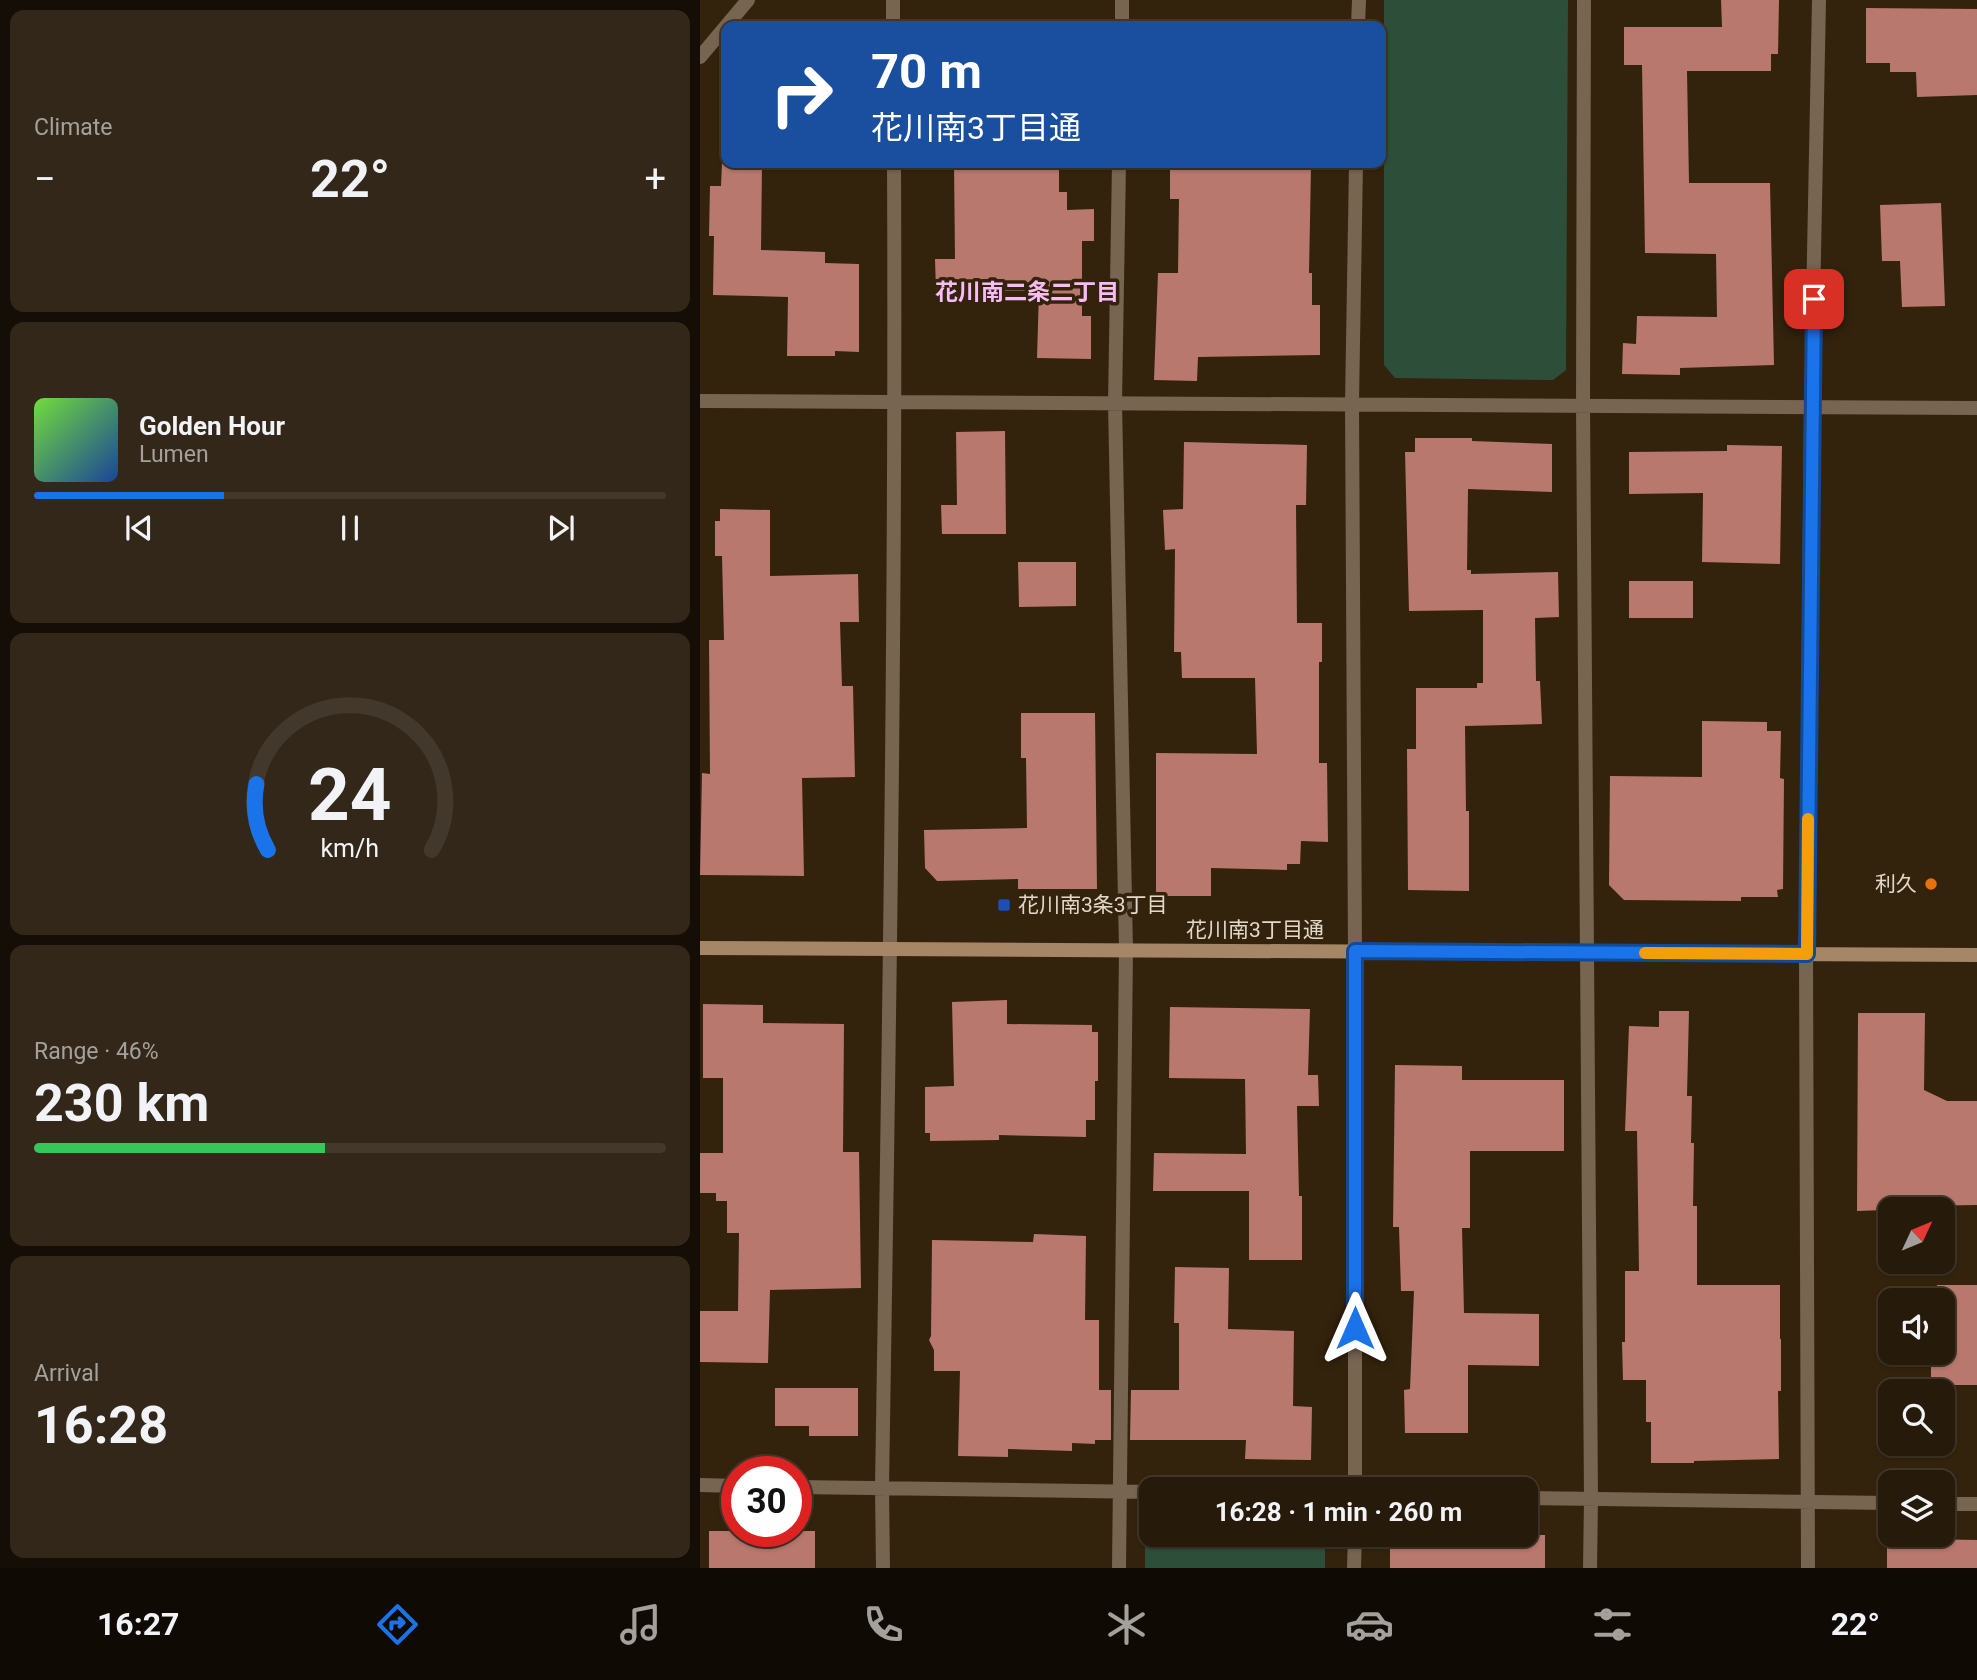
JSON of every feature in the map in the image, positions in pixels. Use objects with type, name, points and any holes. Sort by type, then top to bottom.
[{"type":"street","points":[[730,21],[748,0]]},
{"type":"street","points":[[893,0],[893,21]]},
{"type":"street","points":[[1122,0],[1122,21]]},
{"type":"street","points":[[1358,21],[1359,0]]},
{"type":"street","points":[[1584,0],[1583,406],[1590,1568]]},
{"type":"street","points":[[1808,1568],[1807,954],[1811,407],[1819,0]]},
{"type":"street","points":[[700,57],[721,32]]},
{"type":"street","points":[[883,1568],[881,1488],[895,402],[894,168]]},
{"type":"street","points":[[1119,168],[1115,403],[1126,950],[1119,1568]]},
{"type":"street","points":[[1355,1477],[1352,404],[1356,168]]},
{"type":"street","points":[[700,401],[1977,408]]},
{"type":"street","name":"花川南3丁目通","points":[[700,948],[1977,955]]},
{"type":"street","points":[[700,1485],[721,1486]]},
{"type":"street","points":[[812,1487],[1139,1492]]},
{"type":"street","points":[[1538,1497],[1878,1503]]},
{"type":"street","points":[[1955,1504],[1977,1504]]},
{"type":"street","points":[[1354,1568],[1355,1547]]},
{"type":"green space","points":[[1384,0],[1568,0],[1566,370],[1553,380],[1395,378],[1384,365]]},
{"type":"green space","points":[[1145,1547],[1325,1547],[1325,1568],[1145,1568]]},
{"type":"building","points":[[1721,0],[1779,0],[1778,54],[1771,54],[1771,71],[1687,71],[1689,183],[1770,183],[1774,365],[1680,368],[1680,375],[1622,374],[1623,343],[1636,344],[1637,316],[1717,317],[1716,254],[1645,253],[1642,65],[1624,65],[1624,27],[1722,27]]},
{"type":"building","points":[[1866,8],[1977,9],[1977,95],[1917,97],[1916,72],[1890,72],[1890,63],[1866,63]]},
{"type":"building","points":[[722,168],[762,168],[761,250],[825,252],[825,263],[859,264],[859,352],[835,351],[835,356],[787,356],[788,297],[713,295],[714,236],[709,236],[710,186],[721,186]]},
{"type":"building","points":[[954,168],[1059,168],[1059,192],[1067,192],[1067,210],[1094,209],[1094,241],[1082,241],[1082,316],[1091,316],[1091,359],[1037,358],[1039,291],[936,291],[935,259],[955,259]]},
{"type":"building","points":[[1170,168],[1311,168],[1309,273],[1312,273],[1312,305],[1320,305],[1320,355],[1198,357],[1197,381],[1154,380],[1158,273],[1178,273],[1179,199],[1170,199]]},
{"type":"building","points":[[1941,203],[1945,306],[1902,307],[1900,261],[1882,261],[1880,205]]},
{"type":"building","points":[[1005,431],[1006,534],[942,534],[941,505],[957,505],[956,432]]},
{"type":"building","points":[[1415,438],[1472,438],[1472,441],[1552,444],[1552,492],[1468,489],[1467,570],[1471,570],[1471,574],[1558,572],[1559,617],[1535,618],[1536,681],[1540,681],[1542,724],[1465,726],[1469,891],[1408,890],[1407,749],[1416,749],[1416,688],[1477,688],[1477,683],[1483,683],[1483,610],[1409,611],[1405,452],[1415,452]]},
{"type":"building","points":[[1184,442],[1307,445],[1306,505],[1296,505],[1297,623],[1322,623],[1322,662],[1319,662],[1319,763],[1327,763],[1328,842],[1301,841],[1300,864],[1287,864],[1287,870],[1211,868],[1211,896],[1156,896],[1156,753],[1257,754],[1255,678],[1182,678],[1181,652],[1174,652],[1175,549],[1165,550],[1163,510],[1183,509]]},
{"type":"building","points":[[1727,445],[1782,446],[1780,564],[1702,562],[1703,493],[1629,494],[1629,452],[1727,451]]},
{"type":"building","points":[[720,509],[770,510],[770,576],[858,574],[859,622],[840,622],[842,686],[853,686],[855,777],[802,778],[804,876],[700,875],[702,773],[710,774],[709,640],[724,640],[722,556],[715,556],[715,521],[720,521]]},
{"type":"building","points":[[1018,562],[1076,562],[1076,606],[1019,607]]},
{"type":"building","points":[[1629,581],[1693,581],[1693,618],[1629,618]]},
{"type":"building","points":[[1021,713],[1095,713],[1097,889],[1018,889],[1018,879],[937,881],[925,868],[924,830],[1027,828],[1026,758],[1021,758]]},
{"type":"building","points":[[1702,721],[1767,722],[1767,731],[1781,731],[1780,778],[1784,779],[1783,889],[1777,890],[1778,897],[1741,897],[1741,901],[1624,900],[1609,885],[1610,776],[1702,777]]},
{"type":"building","points":[[1007,1000],[1007,1024],[1092,1025],[1092,1032],[1098,1032],[1095,1120],[1086,1120],[1086,1137],[999,1135],[999,1140],[930,1141],[930,1133],[925,1133],[925,1087],[954,1086],[952,1002]]},
{"type":"building","points":[[703,1004],[763,1005],[763,1023],[844,1024],[843,1152],[859,1152],[861,1288],[770,1290],[768,1363],[700,1362],[700,1311],[738,1311],[739,1233],[727,1233],[727,1201],[716,1201],[716,1193],[700,1193],[700,1153],[723,1153],[723,1078],[703,1078]]},
{"type":"building","points":[[1170,1007],[1310,1009],[1308,1075],[1318,1075],[1319,1106],[1297,1106],[1302,1260],[1249,1260],[1249,1191],[1153,1191],[1154,1153],[1246,1154],[1245,1079],[1169,1078]]},
{"type":"building","points":[[1659,1011],[1689,1011],[1687,1096],[1692,1096],[1691,1143],[1694,1143],[1693,1206],[1697,1206],[1697,1285],[1780,1285],[1779,1459],[1651,1463],[1651,1422],[1646,1422],[1646,1380],[1623,1380],[1625,1271],[1639,1271],[1637,1131],[1625,1131],[1629,1026],[1659,1027]]},
{"type":"building","points":[[1858,1013],[1925,1013],[1924,1090],[1947,1101],[1977,1101],[1977,1205],[1955,1205],[1955,1197],[1878,1197],[1878,1210],[1857,1211]]},
{"type":"building","points":[[1395,1065],[1462,1066],[1462,1080],[1564,1080],[1564,1151],[1470,1151],[1470,1228],[1462,1228],[1464,1313],[1539,1314],[1539,1366],[1468,1365],[1468,1433],[1405,1433],[1404,1390],[1410,1389],[1414,1291],[1401,1291],[1399,1227],[1393,1227]]},
{"type":"building","points":[[1034,1234],[1086,1236],[1085,1320],[1099,1320],[1099,1390],[1111,1390],[1111,1440],[1095,1440],[1095,1444],[1072,1443],[1072,1451],[1008,1449],[1008,1457],[958,1456],[960,1371],[934,1371],[934,1350],[929,1340],[932,1240],[1033,1242]]},
{"type":"building","points":[[1175,1267],[1229,1268],[1228,1329],[1294,1331],[1293,1406],[1312,1407],[1311,1460],[1245,1459],[1246,1440],[1130,1440],[1131,1390],[1179,1390],[1179,1323],[1174,1323]]},
{"type":"building","points":[[1937,1285],[1977,1285],[1977,1385],[1955,1385],[1955,1379],[1931,1379],[1931,1365],[1955,1365],[1955,1288],[1937,1288]]},
{"type":"building","points":[[775,1388],[858,1388],[858,1436],[809,1436],[809,1426],[775,1426]]},
{"type":"building","points":[[709,1531],[721,1531],[721,1547],[812,1547],[812,1531],[815,1531],[815,1568],[709,1568]]},
{"type":"building","points":[[1538,1535],[1545,1535],[1545,1568],[1390,1568],[1390,1547],[1538,1547]]},
{"type":"building","points":[[1955,1540],[1977,1540],[1977,1568],[1887,1568],[1887,1547],[1955,1547]]},
{"type":"slow traffic","points":[[1645,953],[1807,954],[1808,819]]},
{"type":"place","name":"利久","points":[[1931,884]]},
{"type":"place","name":"花川南3条3丁目","points":[[1004,905]]},
{"type":"district","name":"花川南二条二丁目","points":[[1027,292]]},
{"type":"route","points":[[1355,1328],[1355,951],[1807,954],[1814,299]]}]
